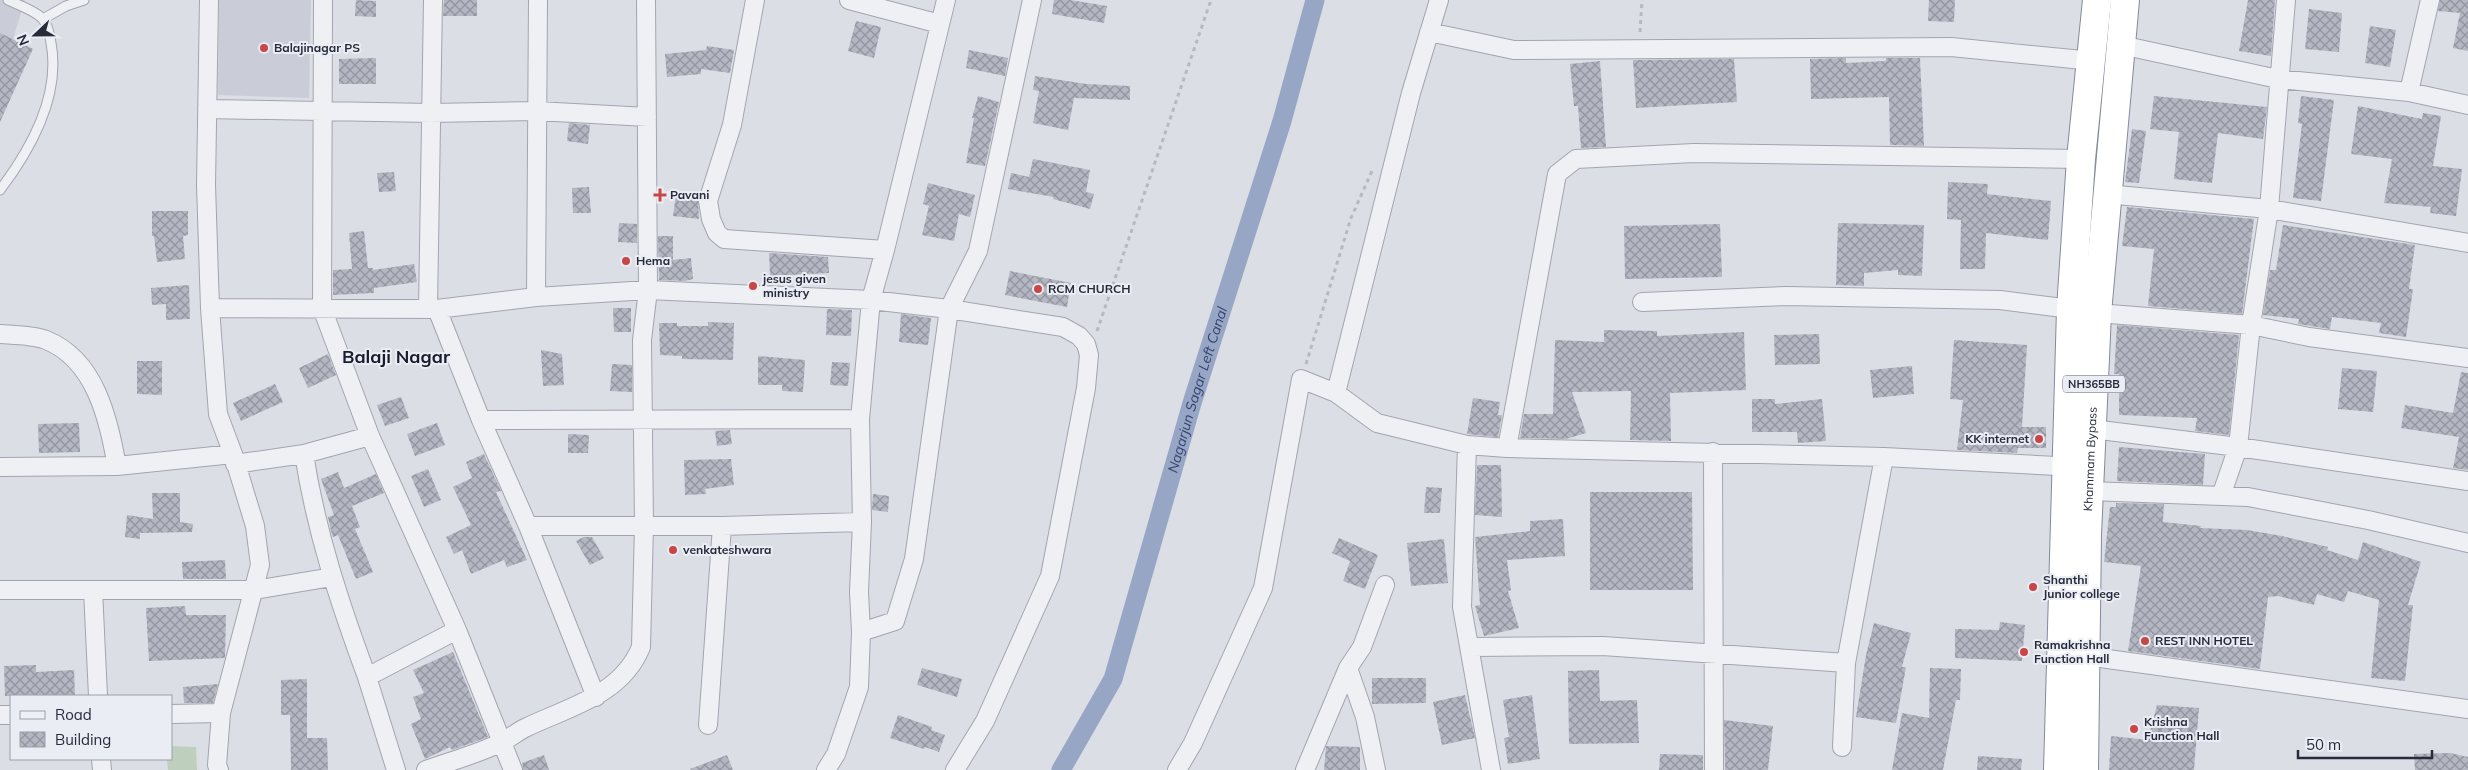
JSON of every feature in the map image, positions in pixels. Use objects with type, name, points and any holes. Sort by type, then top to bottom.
[{"type":"highway","name":"Khammam Bypass","points":[[2084,770],[2086,656],[2082,475],[2084,311],[2081,159],[2093,60],[2097,0]]},
{"type":"highway","name":"Khammam Bypass","points":[[2058,770],[2082,475],[2092,429],[2084,311],[2106,194],[2125,0]]},
{"type":"street","points":[[209,0],[206,185],[210,308],[218,414],[234,459],[258,543],[260,566],[255,590],[239,639],[221,713],[217,757],[219,770]]},
{"type":"street","points":[[323,0],[322,308],[370,436],[457,630],[514,770]]},
{"type":"street","points":[[433,0],[431,113],[432,309],[528,526],[596,697]]},
{"type":"street","points":[[536,297],[538,0]]},
{"type":"street","points":[[426,770],[502,742],[524,729],[596,697],[619,680],[636,657],[640,647],[644,524],[642,340],[648,290],[646,0]]},
{"type":"street","points":[[755,0],[732,126],[708,201],[711,219],[717,232],[724,239],[885,250]]},
{"type":"street","points":[[849,0],[940,24]]},
{"type":"street","points":[[826,770],[836,754],[859,687],[861,632],[858,592],[862,522],[860,419],[870,300],[885,250],[946,0]]},
{"type":"street","points":[[861,632],[895,621],[914,559],[949,309],[978,251],[1032,0]]},
{"type":"street","points":[[1336,392],[1411,92],[1439,0]]},
{"type":"street","points":[[2221,496],[2238,447],[2251,325],[2269,209],[2278,79],[2286,0]]},
{"type":"street","points":[[2409,92],[2430,0]]},
{"type":"street","points":[[1429,32],[1514,50],[1951,47],[2093,60]]},
{"type":"street","points":[[2121,45],[2278,79],[2409,92],[2468,105]]},
{"type":"street","points":[[207,109],[431,113],[537,112],[647,118]]},
{"type":"street","points":[[1507,448],[1557,174],[1576,159],[1694,153],[2081,159]]},
{"type":"street","points":[[2106,194],[2269,209],[2468,243]]},
{"type":"street","points":[[210,308],[432,309],[536,297],[648,290],[870,300],[949,309],[1063,328],[1079,336],[1086,344],[1089,356],[1086,388],[1050,576],[985,721],[955,770]]},
{"type":"street","points":[[1642,302],[1786,296],[2000,300],[2084,311],[2251,325],[2309,337],[2468,358]]},
{"type":"street","points":[[0,334],[45,340],[65,350],[85,371],[102,404],[110,429],[117,466]]},
{"type":"street","points":[[1177,770],[1193,744],[1263,588],[1301,379],[1336,392],[1377,423],[1467,444],[1507,448],[1884,457],[2082,475],[2221,496],[2248,497],[2368,520],[2468,543]]},
{"type":"street","points":[[481,420],[860,419]]},
{"type":"street","points":[[2092,429],[2238,447],[2468,481]]},
{"type":"street","points":[[0,467],[117,466],[304,454],[370,436]]},
{"type":"street","points":[[1467,444],[1462,607],[1491,770]]},
{"type":"street","points":[[1713,452],[1714,770]]},
{"type":"street","points":[[304,454],[311,502],[332,577],[367,677],[396,770]]},
{"type":"street","points":[[1842,747],[1846,663],[1884,457]]},
{"type":"street","points":[[528,526],[644,524],[722,526],[862,522]]},
{"type":"street","points":[[708,726],[722,526]]},
{"type":"street","points":[[0,590],[255,590],[332,577]]},
{"type":"street","points":[[1304,770],[1348,668],[1366,640],[1386,585]]},
{"type":"street","points":[[93,590],[98,695]]},
{"type":"street","points":[[367,677],[457,630]]},
{"type":"street","points":[[1470,647],[1602,646],[1713,652],[1846,663]]},
{"type":"street","points":[[2086,656],[2468,709]]},
{"type":"street","points":[[1348,668],[1364,717],[1376,770]]},
{"type":"street","points":[[172,714],[221,713]]},
{"type":"lane","points":[[0,190],[13,173],[46,109],[54,79],[54,58],[50,37],[43,19],[8,0]]},
{"type":"lane","points":[[43,19],[66,6],[84,0]]},
{"type":"path","points":[[1089,356],[1211,0]]},
{"type":"path","points":[[1639,49],[1642,0]]},
{"type":"shaded area","points":[[0,0],[25,0],[0,82]]},
{"type":"shaded area","name":"Balajinagar PS","points":[[219,0],[311,0],[309,98],[218,95]]},
{"type":"green space","points":[[172,746],[196,747],[197,770],[168,770],[167,760],[172,760]]},
{"type":"building","points":[[356,0],[376,1],[376,17],[355,16]]},
{"type":"building","points":[[444,0],[477,0],[477,16],[443,16]]},
{"type":"building","points":[[1054,0],[1070,0],[1107,6],[1104,23],[1052,14]]},
{"type":"building","points":[[1929,0],[1955,0],[1954,22],[1928,21]]},
{"type":"building","points":[[2248,0],[2275,0],[2271,56],[2239,51]]},
{"type":"building","points":[[2440,0],[2468,0],[2468,51],[2453,48],[2460,13],[2438,11]]},
{"type":"building","points":[[2309,9],[2342,13],[2339,52],[2305,49]]},
{"type":"building","points":[[856,21],[881,27],[874,58],[848,51]]},
{"type":"building","points":[[2370,26],[2396,30],[2390,67],[2365,63]]},
{"type":"building","points":[[0,33],[33,49],[0,122]]},
{"type":"building","points":[[707,46],[734,50],[730,73],[701,69],[701,74],[667,77],[665,54],[706,50]]},
{"type":"building","points":[[969,50],[1008,58],[1005,76],[966,68]]},
{"type":"building","points":[[376,58],[376,84],[339,84],[339,59]]},
{"type":"building","points":[[1846,58],[1846,63],[1886,61],[1886,58],[1920,58],[1924,146],[1890,145],[1889,97],[1811,99],[1810,59]]},
{"type":"building","points":[[1734,59],[1737,102],[1636,108],[1633,60]]},
{"type":"building","points":[[1600,61],[1606,147],[1581,148],[1578,106],[1574,106],[1570,64]]},
{"type":"building","points":[[1035,76],[1086,84],[1130,86],[1130,100],[1074,98],[1068,130],[1033,123],[1039,91],[1033,90]]},
{"type":"building","points":[[978,96],[999,102],[985,166],[966,163],[974,118],[972,118]]},
{"type":"building","points":[[2154,96],[2267,107],[2263,139],[2218,133],[2212,183],[2174,179],[2179,132],[2150,129]]},
{"type":"building","points":[[2301,96],[2334,100],[2321,201],[2293,198],[2302,124],[2298,123]]},
{"type":"building","points":[[2358,106],[2422,119],[2423,113],[2441,116],[2433,166],[2462,169],[2456,216],[2430,213],[2431,207],[2384,203],[2392,159],[2351,154]]},
{"type":"building","points":[[569,123],[590,125],[588,144],[567,141]]},
{"type":"building","points":[[2132,129],[2146,131],[2139,183],[2125,182]]},
{"type":"building","points":[[1033,159],[1090,170],[1086,192],[1094,194],[1090,209],[1053,199],[1054,197],[1008,189],[1011,173],[1029,177]]},
{"type":"building","points":[[394,172],[396,191],[379,192],[377,173]]},
{"type":"building","points":[[1948,182],[1988,184],[1987,194],[2051,201],[2048,240],[1986,233],[1985,269],[1960,269],[1961,220],[1947,219]]},
{"type":"building","points":[[928,183],[975,195],[970,217],[959,214],[954,241],[922,235],[929,206],[923,204]]},
{"type":"building","points":[[589,187],[591,213],[573,213],[572,188]]},
{"type":"building","points":[[676,195],[698,198],[699,219],[673,216]]},
{"type":"building","points":[[2127,207],[2254,219],[2242,314],[2148,306],[2154,249],[2122,246]]},
{"type":"building","points":[[152,211],[188,211],[188,235],[183,236],[185,259],[157,262],[154,236],[152,236]]},
{"type":"building","points":[[619,223],[637,224],[637,243],[618,242]]},
{"type":"building","points":[[1838,223],[1924,225],[1922,276],[1898,275],[1898,270],[1864,273],[1864,286],[1836,285]]},
{"type":"building","points":[[1720,224],[1722,277],[1625,279],[1624,226]]},
{"type":"building","points":[[2283,225],[2415,245],[2409,289],[2413,289],[2406,337],[2379,333],[2381,323],[2332,317],[2330,329],[2298,324],[2299,319],[2263,315],[2270,270],[2276,270]]},
{"type":"building","points":[[364,231],[368,268],[373,268],[373,270],[414,264],[417,282],[374,288],[374,293],[333,295],[333,270],[352,269],[349,233]]},
{"type":"building","points":[[658,236],[673,236],[673,260],[691,258],[693,279],[685,281],[659,280]]},
{"type":"building","points":[[769,253],[828,257],[829,273],[770,276]]},
{"type":"building","name":"RCM CHURCH","points":[[1010,271],[1071,283],[1067,307],[1005,295]]},
{"type":"building","points":[[189,285],[190,319],[166,320],[166,304],[152,305],[151,288]]},
{"type":"building","points":[[613,308],[631,308],[631,332],[614,332]]},
{"type":"building","points":[[827,309],[852,310],[851,336],[826,335]]},
{"type":"building","points":[[901,314],[931,318],[928,345],[899,342]]},
{"type":"building","points":[[708,322],[734,323],[733,360],[682,359],[682,356],[660,355],[659,323],[677,323],[677,326],[708,326]]},
{"type":"building","points":[[2117,325],[2239,335],[2229,435],[2195,431],[2197,418],[2119,415],[2119,374],[2114,374]]},
{"type":"building","points":[[1604,330],[1657,331],[1657,336],[1744,332],[1746,390],[1670,393],[1671,441],[1630,440],[1631,391],[1572,392],[1586,433],[1566,439],[1520,438],[1524,414],[1553,414],[1555,340],[1604,342]]},
{"type":"building","points":[[1819,334],[1820,364],[1775,365],[1774,335]]},
{"type":"building","points":[[1954,340],[2027,345],[2022,427],[2046,427],[2046,448],[2018,448],[2017,453],[1957,450],[1963,400],[1950,399]]},
{"type":"building","points":[[541,350],[562,354],[564,385],[543,386]]},
{"type":"building","points":[[328,354],[336,375],[308,388],[299,368]]},
{"type":"building","points":[[758,356],[805,360],[803,392],[782,391],[782,385],[758,385]]},
{"type":"building","points":[[137,361],[162,361],[162,395],[137,394]]},
{"type":"building","points":[[832,362],[850,363],[848,386],[830,385]]},
{"type":"building","points":[[612,364],[632,365],[632,392],[610,391]]},
{"type":"building","points":[[1912,366],[1914,394],[1873,398],[1870,370]]},
{"type":"building","points":[[2342,368],[2377,371],[2373,412],[2338,409]]},
{"type":"building","points":[[2461,372],[2468,373],[2468,470],[2453,468],[2459,437],[2401,428],[2405,405],[2453,413]]},
{"type":"building","points":[[275,384],[283,402],[241,421],[233,403]]},
{"type":"building","points":[[401,397],[409,418],[385,426],[377,405]]},
{"type":"building","points":[[1473,398],[1500,402],[1498,415],[1502,415],[1498,437],[1467,434]]},
{"type":"building","points":[[1752,399],[1775,399],[1775,404],[1822,399],[1826,441],[1798,443],[1797,432],[1752,432]]},
{"type":"building","points":[[79,423],[80,452],[39,453],[38,424]]},
{"type":"building","points":[[437,423],[445,445],[415,456],[407,434]]},
{"type":"building","points":[[730,430],[732,444],[717,446],[715,431]]},
{"type":"building","points":[[568,434],[589,435],[588,453],[568,453]]},
{"type":"building","points":[[2119,447],[2205,454],[2203,485],[2117,481]]},
{"type":"building","points":[[484,454],[501,491],[496,492],[527,560],[507,567],[504,560],[471,574],[462,550],[454,554],[446,537],[471,525],[453,487],[472,478],[466,462]]},
{"type":"building","points":[[731,459],[734,485],[705,489],[706,494],[685,495],[684,460]]},
{"type":"building","points":[[1477,465],[1501,465],[1502,517],[1475,515]]},
{"type":"building","points":[[428,469],[441,500],[424,507],[411,476]]},
{"type":"building","points":[[338,472],[344,488],[376,474],[384,493],[352,506],[360,527],[355,529],[373,572],[356,579],[338,535],[333,537],[328,517],[334,515],[321,479]]},
{"type":"building","points":[[1426,487],[1442,488],[1440,513],[1424,513]]},
{"type":"building","points":[[1590,492],[1692,492],[1693,590],[1590,590]]},
{"type":"building","points":[[152,493],[180,493],[180,522],[193,524],[192,532],[140,533],[140,539],[125,537],[127,515],[153,519]]},
{"type":"building","points":[[873,494],[889,496],[888,512],[872,510]]},
{"type":"building","points":[[2116,503],[2164,504],[2163,522],[2201,526],[2200,528],[2247,530],[2282,536],[2328,547],[2327,550],[2358,560],[2363,542],[2421,562],[2408,605],[2413,605],[2405,681],[2371,678],[2379,600],[2348,591],[2344,602],[2317,594],[2314,605],[2278,596],[2268,597],[2260,669],[2128,651],[2141,566],[2104,562],[2110,507],[2116,507]]},
{"type":"building","points":[[1563,519],[1565,556],[1507,560],[1511,590],[1508,591],[1519,628],[1484,636],[1475,606],[1480,605],[1475,537],[1530,531],[1530,521]]},
{"type":"building","points":[[584,537],[592,537],[604,558],[590,565],[576,541]]},
{"type":"building","points":[[1339,538],[1378,555],[1365,589],[1343,581],[1350,561],[1332,553]]},
{"type":"building","points":[[1444,539],[1448,583],[1411,586],[1407,543]]},
{"type":"building","points":[[225,560],[226,579],[183,579],[182,562]]},
{"type":"building","points":[[185,606],[186,615],[226,615],[225,658],[149,661],[146,608]]},
{"type":"building","points":[[2000,622],[2025,625],[2022,661],[1955,658],[1955,629],[1999,630]]},
{"type":"building","points":[[1874,623],[1911,633],[1902,667],[1906,667],[1896,723],[1856,717],[1866,655]]},
{"type":"building","points":[[453,652],[488,737],[452,750],[450,747],[425,759],[411,724],[421,719],[413,697],[424,693],[413,670]]},
{"type":"building","points":[[36,665],[36,672],[74,670],[75,695],[5,696],[4,666]]},
{"type":"building","points":[[922,668],[962,679],[957,697],[917,685]]},
{"type":"building","points":[[1930,668],[1961,669],[1960,700],[1956,700],[1943,770],[1892,770],[1902,713],[1929,718]]},
{"type":"building","points":[[1599,670],[1600,701],[1637,700],[1639,743],[1569,744],[1568,671]]},
{"type":"building","points":[[1372,678],[1426,678],[1426,703],[1372,704]]},
{"type":"building","points":[[307,679],[307,738],[327,738],[328,770],[291,770],[290,715],[281,715],[281,680]]},
{"type":"building","points":[[218,684],[213,703],[184,703],[183,687]]},
{"type":"building","points":[[1465,695],[1475,738],[1442,745],[1433,702]]},
{"type":"building","points":[[1532,695],[1540,759],[1508,764],[1504,738],[1509,737],[1503,700]]},
{"type":"building","points":[[2157,705],[2199,708],[2194,770],[2109,770],[2111,736],[2148,740]]},
{"type":"building","points":[[898,715],[932,727],[931,730],[945,735],[939,752],[890,738]]},
{"type":"building","points":[[1724,720],[1773,726],[1768,770],[1725,770]]},
{"type":"building","points":[[1326,746],[1360,747],[1360,770],[1324,770]]},
{"type":"building","points":[[2450,753],[2468,757],[2468,770],[2415,770],[2414,754]]},
{"type":"building","points":[[1660,754],[1703,755],[1703,770],[1659,770]]},
{"type":"building","points":[[544,755],[549,770],[523,770],[522,763]]},
{"type":"building","points":[[727,755],[733,770],[690,769]]},
{"type":"building","points":[[1978,756],[2022,759],[2021,770],[1977,770]]},
{"type":"waterway","name":"Nagarjun Sagar Left Canal","points":[[1061,770],[1113,679],[1192,403],[1282,121],[1315,0]]},
{"type":"place","name":"Balajinagar PS","points":[[264,48]]},
{"type":"place","name":"Pavani","points":[[660,195]]},
{"type":"place","name":"Hema","points":[[626,261]]},
{"type":"place","name":"jesus given ministry","points":[[753,286]]},
{"type":"place","name":"RCM CHURCH","points":[[1038,289]]},
{"type":"place","name":"KK internet","points":[[2039,439]]},
{"type":"place","name":"venkateshwara","points":[[673,550]]},
{"type":"place","name":"Shanthi Junior college","points":[[2033,587]]},
{"type":"place","name":"REST INN HOTEL","points":[[2145,641]]},
{"type":"place","name":"Ramakrishna Function Hall","points":[[2024,652]]},
{"type":"place","name":"Krishna Function Hall","points":[[2134,729]]},
{"type":"district","name":"Balaji Nagar","points":[[396,357]]}]
